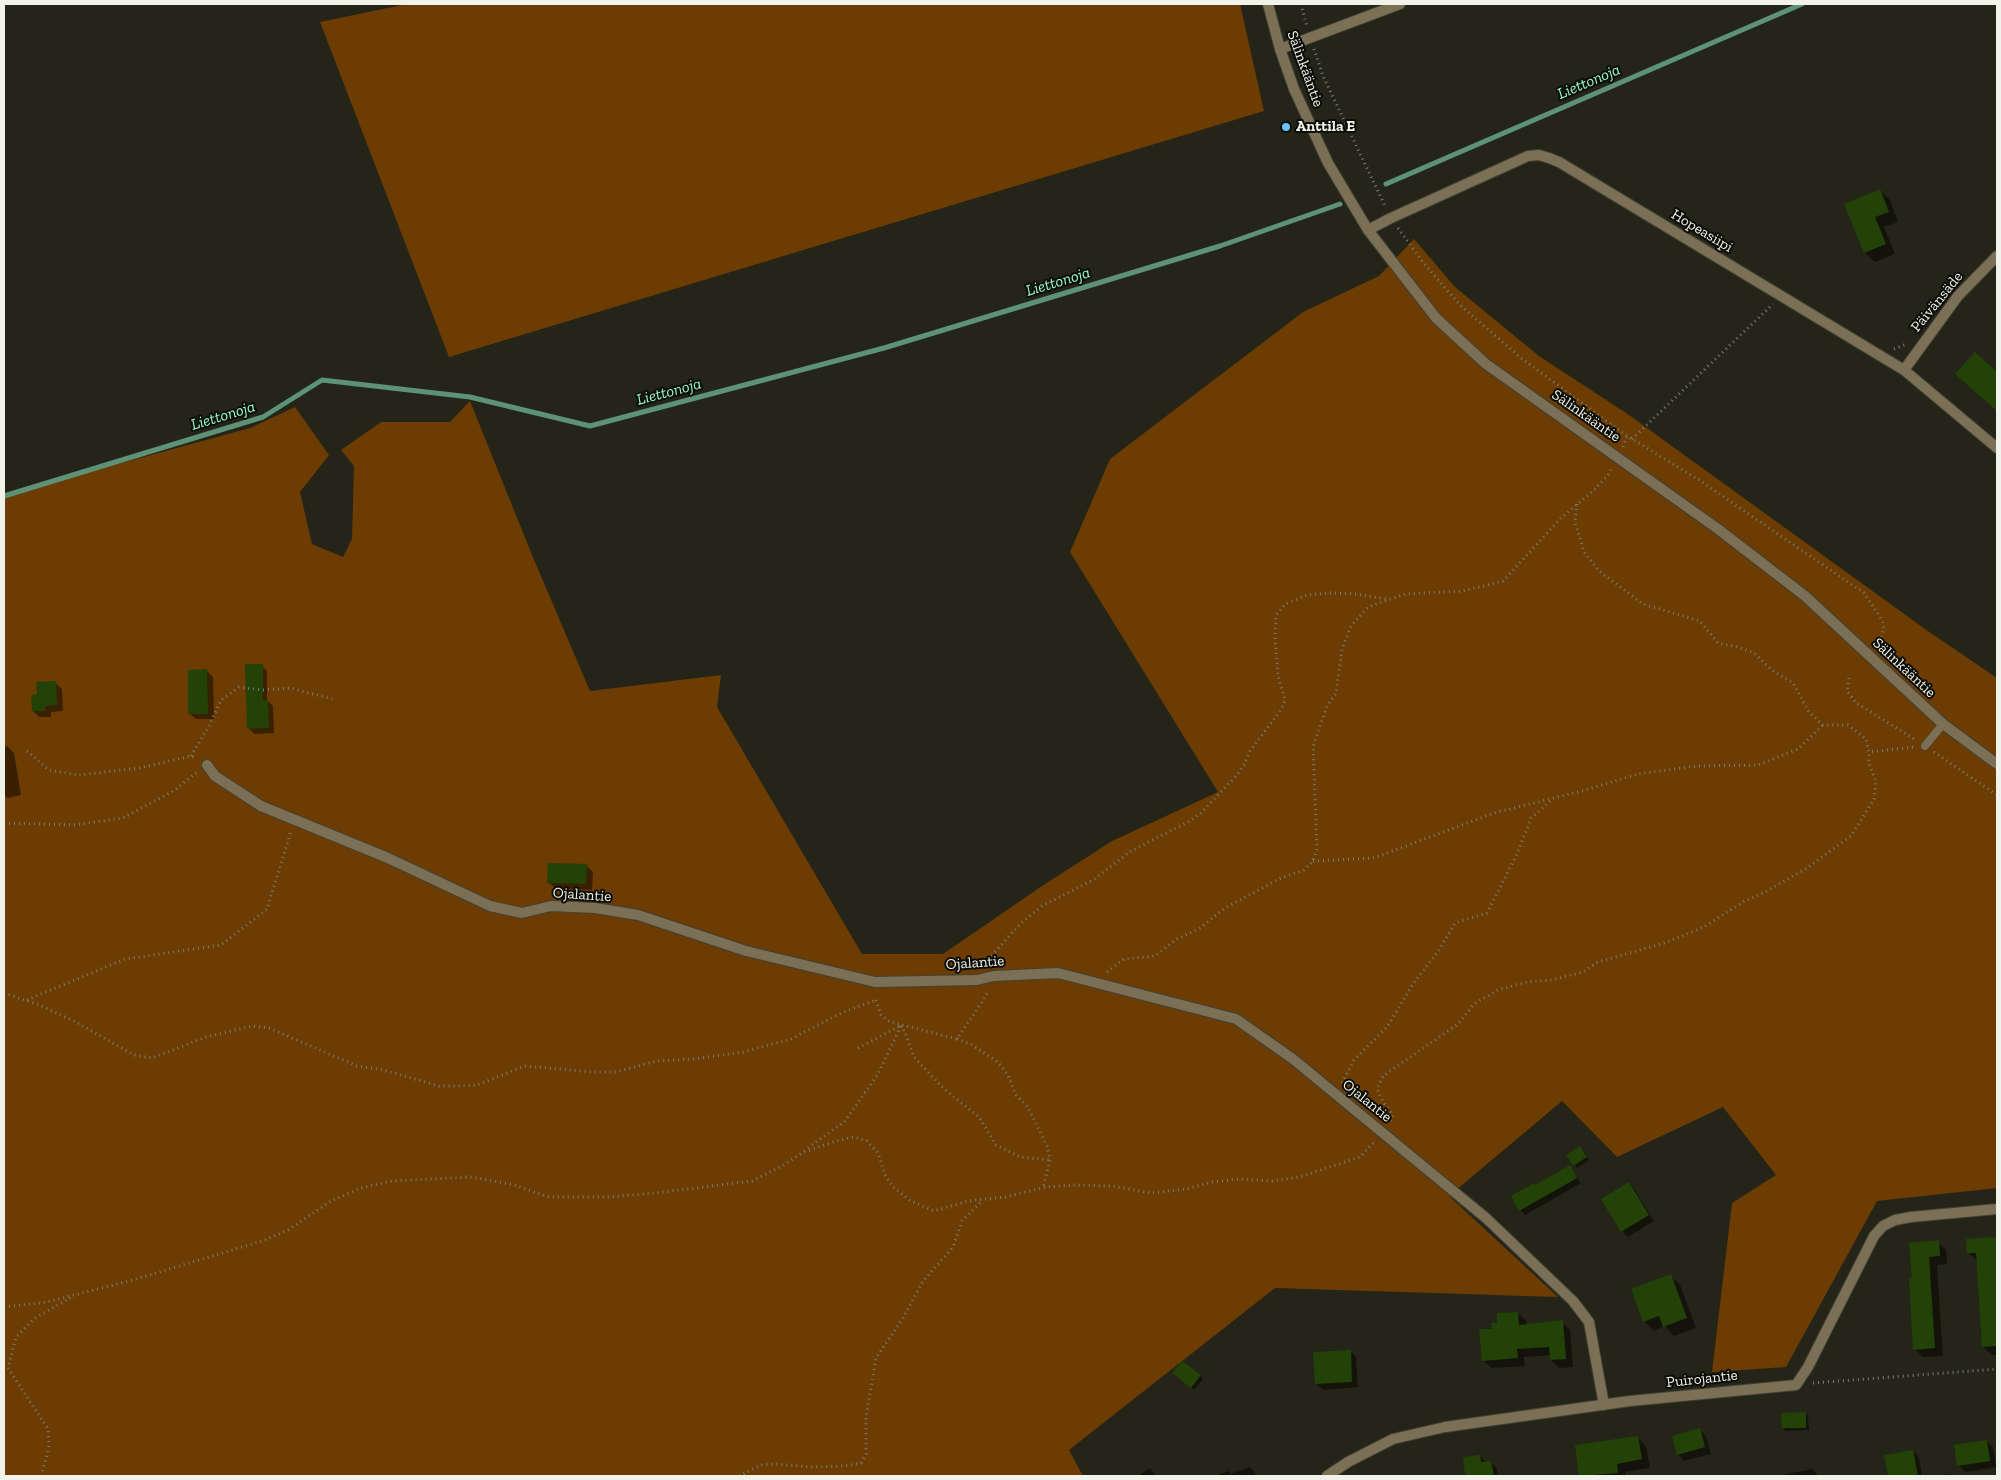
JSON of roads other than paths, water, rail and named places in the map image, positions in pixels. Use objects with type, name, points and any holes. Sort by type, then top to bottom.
[{"type":"street","name":"Sälinkääntie","points":[[1268,4],[1280,49],[1294,89],[1328,163],[1368,230],[1443,325],[1486,364],[1718,529],[1805,596],[1943,724],[1997,764]]},
{"type":"street","points":[[1280,49],[1400,4]]},
{"type":"street","name":"Hopeasiipi","points":[[1368,230],[1528,156],[1539,155],[1549,158],[1904,370],[1997,448]]},
{"type":"street","name":"Päivänsäde","points":[[1904,370],[1958,296],[1997,256]]},
{"type":"street","name":"Ojalantie","points":[[207,765],[215,776],[261,806],[388,858],[490,906],[522,913],[552,906],[595,908],[638,916],[746,951],[875,982],[977,980],[994,976],[1058,973],[1095,981],[1236,1019],[1293,1060],[1486,1218],[1573,1301],[1588,1322],[1604,1405]]},
{"type":"street","name":"Puirojantie","points":[[1327,1476],[1348,1462],[1393,1439],[1445,1427],[1630,1401],[1796,1385],[1808,1367],[1874,1236],[1883,1226],[1895,1220],[1911,1217],[1997,1209]]},
{"type":"lane","points":[[1925,746],[1943,724]]},
{"type":"waterway","name":"Liettonoja","points":[[1386,184],[1802,4]]},
{"type":"waterway","name":"Liettonoja","points":[[4,496],[263,417],[322,380],[470,397],[590,426],[884,348],[1220,246],[1340,204]]},
{"type":"place","name":"Anttila E","points":[[1286,127]]}]
